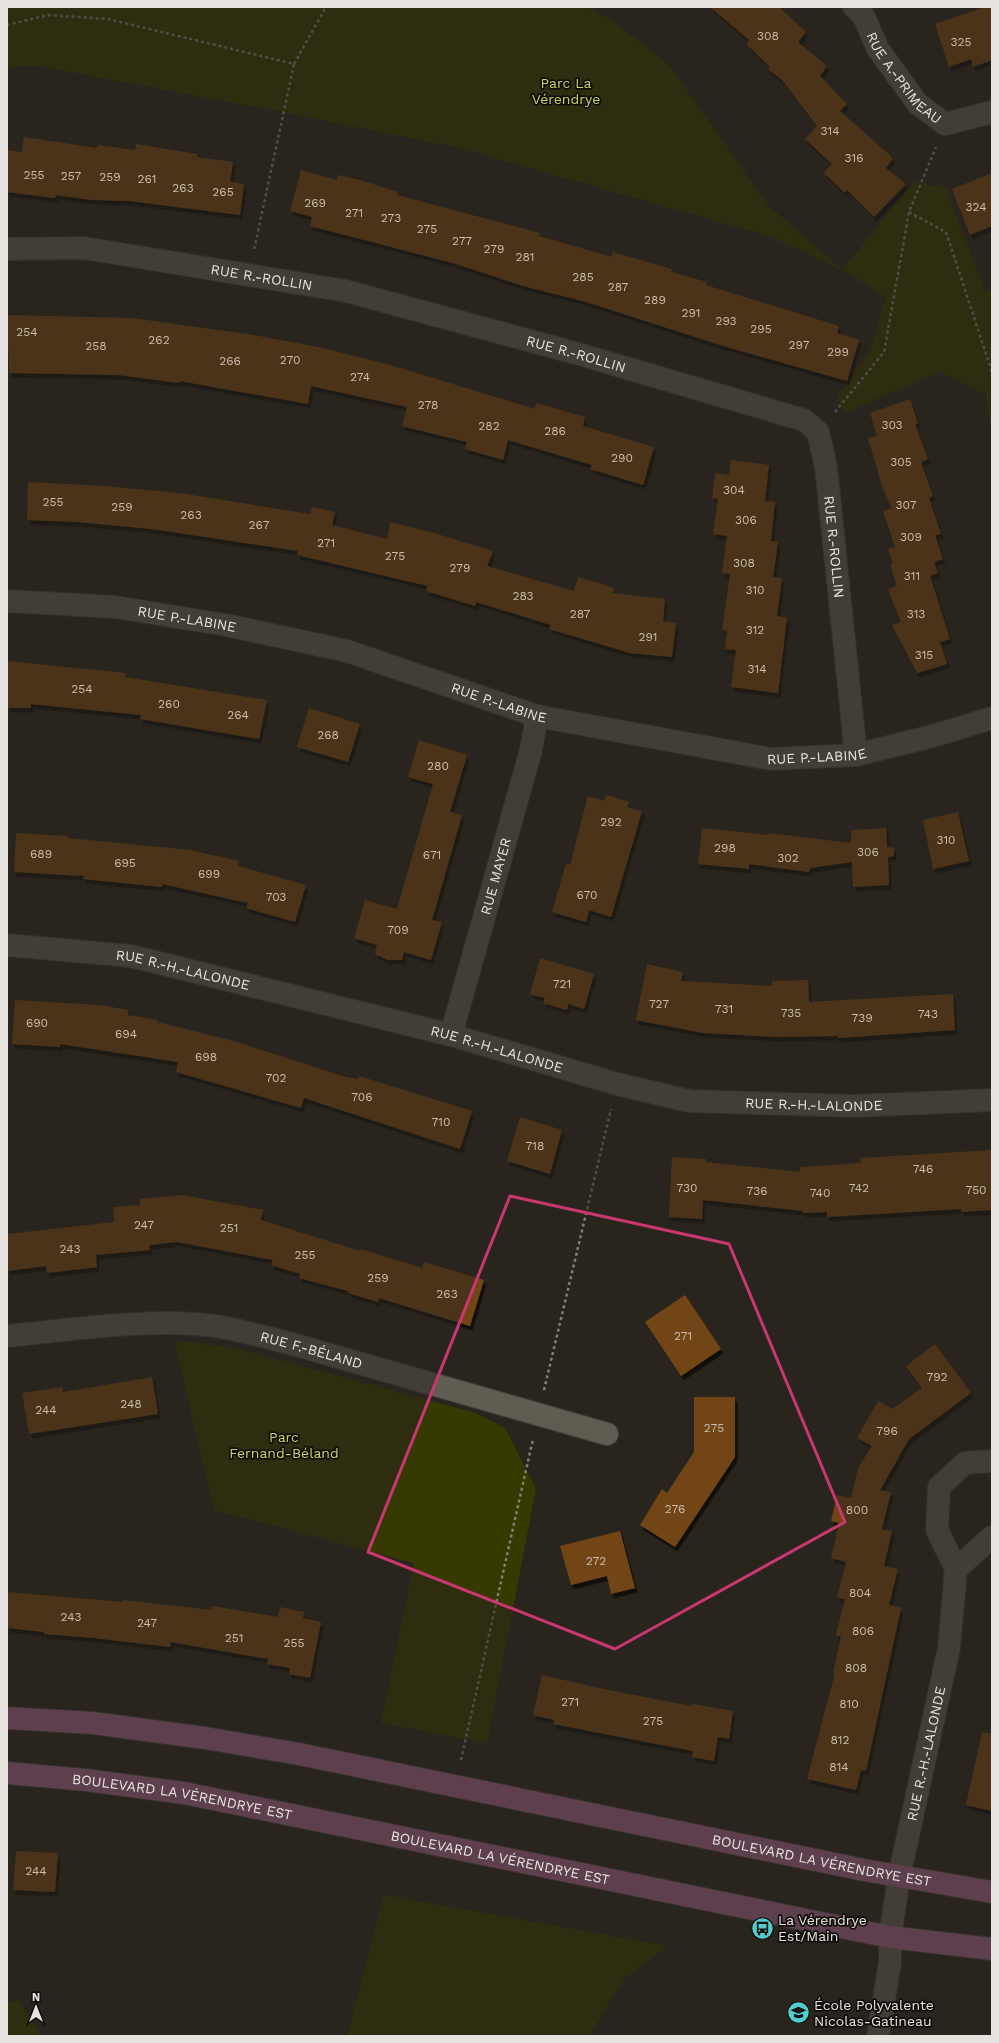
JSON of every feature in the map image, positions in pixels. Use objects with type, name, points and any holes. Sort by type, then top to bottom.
[{"type":"main road","name":"BOULEVARD LA VÉRENDRYE EST","points":[[7,1718],[93,1723],[205,1738],[314,1757],[899,1877],[992,1892]]},
{"type":"main road","name":"BOULEVARD LA VÉRENDRYE EST","points":[[7,1773],[86,1780],[184,1793],[890,1937],[992,1949]]},
{"type":"street","name":"RUE A.-PRIMEAU","points":[[854,7],[863,15],[878,50],[918,104],[945,124],[992,112]]},
{"type":"street","name":"RUE R.-ROLLIN","points":[[7,249],[84,248],[346,291],[576,353],[804,420],[818,432],[826,467],[856,755]]},
{"type":"street","name":"RUE P.-LABINE","points":[[7,601],[115,607],[241,628],[347,652],[537,716],[771,759],[856,755],[933,736],[992,718]]},
{"type":"street","name":"RUE MAYER","points":[[451,1035],[531,750],[537,716]]},
{"type":"street","name":"RUE R.-H.-LALONDE","points":[[7,945],[131,956],[451,1035],[617,1084],[689,1101],[854,1106],[992,1100]]},
{"type":"street","name":"RUE F.-BÉLAND","points":[[7,1336],[104,1326],[163,1323],[198,1324],[240,1331],[289,1343],[539,1413],[607,1434]]},
{"type":"street","points":[[992,1461],[965,1463],[940,1488],[937,1530],[956,1569],[992,1537]]},
{"type":"street","name":"RUE R.-H.-LALONDE","points":[[878,2036],[890,1963],[890,1937],[899,1877],[949,1648],[956,1569]]},
{"type":"path","points":[[249,276],[294,64],[326,7]]},
{"type":"path","points":[[7,25],[48,15],[108,19],[294,64]]},
{"type":"path","points":[[818,432],[884,352],[909,212],[945,124]]},
{"type":"path","points":[[909,212],[946,232],[992,372]]},
{"type":"path","points":[[455,1786],[539,1413],[617,1084]]},
{"type":"highlighted area","points":[[510,1196],[729,1244],[845,1522],[615,1649],[368,1552]]},
{"type":"green space","name":"Parc La Vérendrye","points":[[7,7],[588,7],[612,20],[669,65],[768,205],[842,270],[769,236],[459,148],[283,112],[33,65],[7,68]]},
{"type":"green space","points":[[914,182],[946,188],[985,292],[992,290],[992,435],[986,394],[939,372],[846,412],[837,398],[871,349],[886,297],[842,270]]},
{"type":"green space","name":"Parc Fernand-Béland","points":[[174,1340],[235,1348],[476,1413],[505,1428],[536,1489],[487,1743],[381,1723],[414,1563],[214,1510]]},
{"type":"green space","points":[[384,1895],[668,1946],[624,1979],[589,2036],[347,2036]]},
{"type":"green space","points":[[18,2000],[42,2036],[7,2036],[7,2003]]},
{"type":"building","points":[[710,7],[779,7],[806,32],[798,42],[827,66],[820,76],[847,104],[840,111],[893,158],[886,168],[906,184],[874,217],[847,190],[845,193],[824,173],[832,164],[805,139],[817,126],[782,80],[768,69],[770,67],[746,44],[749,40]]},
{"type":"building","points":[[985,7],[992,7],[992,60],[973,67],[971,59],[949,67],[935,24]]},
{"type":"building","points":[[24,137],[97,148],[98,145],[135,150],[136,144],[197,154],[197,157],[233,162],[230,182],[244,184],[240,215],[129,201],[92,200],[56,195],[55,198],[7,192],[7,150],[22,152]]},
{"type":"building","points":[[301,170],[337,180],[338,175],[360,180],[398,192],[397,195],[540,233],[539,236],[612,257],[613,252],[672,269],[671,272],[707,282],[706,285],[839,326],[837,333],[859,340],[847,381],[720,345],[583,301],[523,286],[453,263],[310,226],[312,217],[290,211]]},
{"type":"building","points":[[992,173],[992,226],[970,235],[952,189]]},
{"type":"building","points":[[7,315],[132,318],[254,335],[318,347],[387,364],[535,409],[536,403],[585,417],[583,426],[654,447],[643,485],[590,469],[592,465],[508,440],[503,460],[465,449],[467,442],[402,426],[407,407],[311,386],[308,404],[180,381],[179,383],[119,375],[9,373]]},
{"type":"building","points":[[910,399],[918,423],[915,424],[928,459],[921,462],[933,496],[929,498],[941,534],[935,535],[943,559],[934,562],[938,573],[930,576],[950,639],[940,642],[947,664],[917,673],[892,625],[901,622],[888,589],[897,586],[890,565],[893,564],[888,549],[895,547],[883,511],[892,508],[883,489],[868,438],[877,436],[870,413]]},
{"type":"building","points":[[731,460],[769,465],[765,501],[775,502],[771,541],[778,542],[773,577],[782,578],[777,616],[787,618],[778,693],[731,687],[736,650],[725,649],[727,631],[722,630],[730,574],[722,573],[727,536],[713,534],[718,499],[712,498],[715,473],[729,475]]},
{"type":"building","points":[[28,482],[105,486],[179,493],[310,514],[312,507],[335,512],[332,525],[387,539],[390,522],[434,533],[493,551],[487,566],[574,591],[578,577],[614,588],[612,593],[665,599],[663,621],[676,623],[672,657],[630,653],[549,629],[551,625],[476,602],[475,606],[426,591],[428,586],[297,555],[298,551],[152,529],[77,522],[27,520]]},
{"type":"building","points":[[7,661],[126,673],[125,677],[267,700],[259,739],[140,719],[141,715],[31,704],[31,708],[7,708]]},
{"type":"building","points":[[309,708],[360,724],[348,762],[297,747]]},
{"type":"building","points":[[419,740],[467,755],[450,812],[462,815],[432,920],[442,922],[431,960],[404,952],[402,960],[388,960],[375,954],[377,945],[354,938],[365,900],[397,909],[433,784],[408,777]]},
{"type":"building","points":[[606,795],[629,802],[627,807],[642,811],[611,917],[589,910],[586,922],[552,912],[566,864],[570,865],[588,796],[604,801]]},
{"type":"building","points":[[958,812],[969,861],[933,869],[923,820]]},
{"type":"building","points":[[702,828],[768,835],[768,833],[851,843],[851,830],[886,828],[887,847],[894,848],[894,856],[888,857],[889,885],[853,887],[852,862],[810,868],[809,872],[749,864],[749,869],[698,864]]},
{"type":"building","points":[[16,833],[68,836],[68,838],[190,850],[239,861],[238,866],[306,885],[295,922],[246,908],[248,903],[162,884],[162,887],[83,879],[84,876],[14,872]]},
{"type":"building","points":[[540,958],[594,974],[584,1009],[568,1004],[567,1010],[543,1003],[545,998],[530,994]]},
{"type":"building","points":[[647,964],[683,972],[681,981],[772,986],[772,981],[808,980],[809,1002],[953,994],[955,1030],[838,1038],[838,1036],[776,1037],[703,1033],[636,1020]]},
{"type":"building","points":[[15,1000],[100,1005],[128,1010],[128,1015],[158,1020],[158,1022],[237,1042],[342,1076],[358,1079],[359,1076],[472,1111],[460,1149],[304,1098],[301,1108],[176,1072],[178,1062],[60,1044],[60,1047],[12,1044]]},
{"type":"building","points":[[520,1117],[562,1130],[550,1174],[507,1161]]},
{"type":"building","points":[[992,1150],[992,1210],[961,1212],[961,1209],[827,1217],[827,1212],[803,1213],[803,1211],[703,1200],[702,1219],[669,1217],[672,1157],[706,1159],[706,1162],[800,1172],[800,1167],[861,1163],[860,1158]]},
{"type":"building","points":[[182,1195],[263,1210],[261,1220],[360,1251],[361,1249],[422,1268],[424,1262],[484,1280],[470,1326],[379,1298],[378,1302],[348,1293],[348,1291],[299,1278],[300,1274],[271,1265],[273,1260],[177,1242],[149,1245],[150,1250],[96,1255],[97,1267],[47,1273],[46,1266],[7,1271],[7,1234],[114,1222],[113,1207],[140,1205],[140,1199]]},
{"type":"building","points":[[685,1295],[721,1349],[681,1376],[645,1322]]},
{"type":"building","points":[[935,1344],[971,1393],[909,1439],[880,1490],[891,1492],[882,1529],[892,1531],[884,1566],[898,1569],[889,1605],[901,1608],[866,1771],[861,1770],[856,1790],[807,1779],[835,1673],[833,1673],[841,1636],[836,1635],[845,1599],[837,1598],[846,1562],[831,1558],[839,1523],[831,1521],[837,1495],[851,1498],[858,1468],[872,1446],[857,1438],[878,1401],[892,1409],[922,1388],[906,1366]]},
{"type":"building","points":[[152,1377],[158,1414],[29,1434],[22,1393],[62,1387],[63,1392]]},
{"type":"building","points":[[694,1397],[735,1397],[735,1457],[675,1547],[640,1525],[662,1489],[667,1493],[694,1452]]},
{"type":"building","points":[[620,1531],[635,1588],[611,1594],[607,1576],[571,1585],[560,1546]]},
{"type":"building","points":[[7,1592],[123,1602],[123,1600],[212,1610],[212,1606],[278,1617],[280,1607],[304,1612],[303,1618],[321,1622],[310,1678],[289,1674],[290,1668],[267,1664],[268,1659],[171,1642],[170,1647],[44,1634],[44,1632],[7,1628]]},
{"type":"building","points":[[542,1675],[608,1690],[692,1706],[693,1704],[733,1711],[729,1739],[718,1737],[714,1761],[692,1757],[693,1751],[553,1724],[554,1720],[533,1715]]},
{"type":"building","points":[[982,1732],[992,1734],[992,1811],[966,1805]]},
{"type":"building","points":[[16,1851],[58,1853],[55,1892],[13,1890]]},
{"type":"place","name":"La Vérendrye Est/Main","points":[[762,1928]]},
{"type":"place","name":"École Polyvalente Nicolas-Gatineau","points":[[798,2013]]}]
